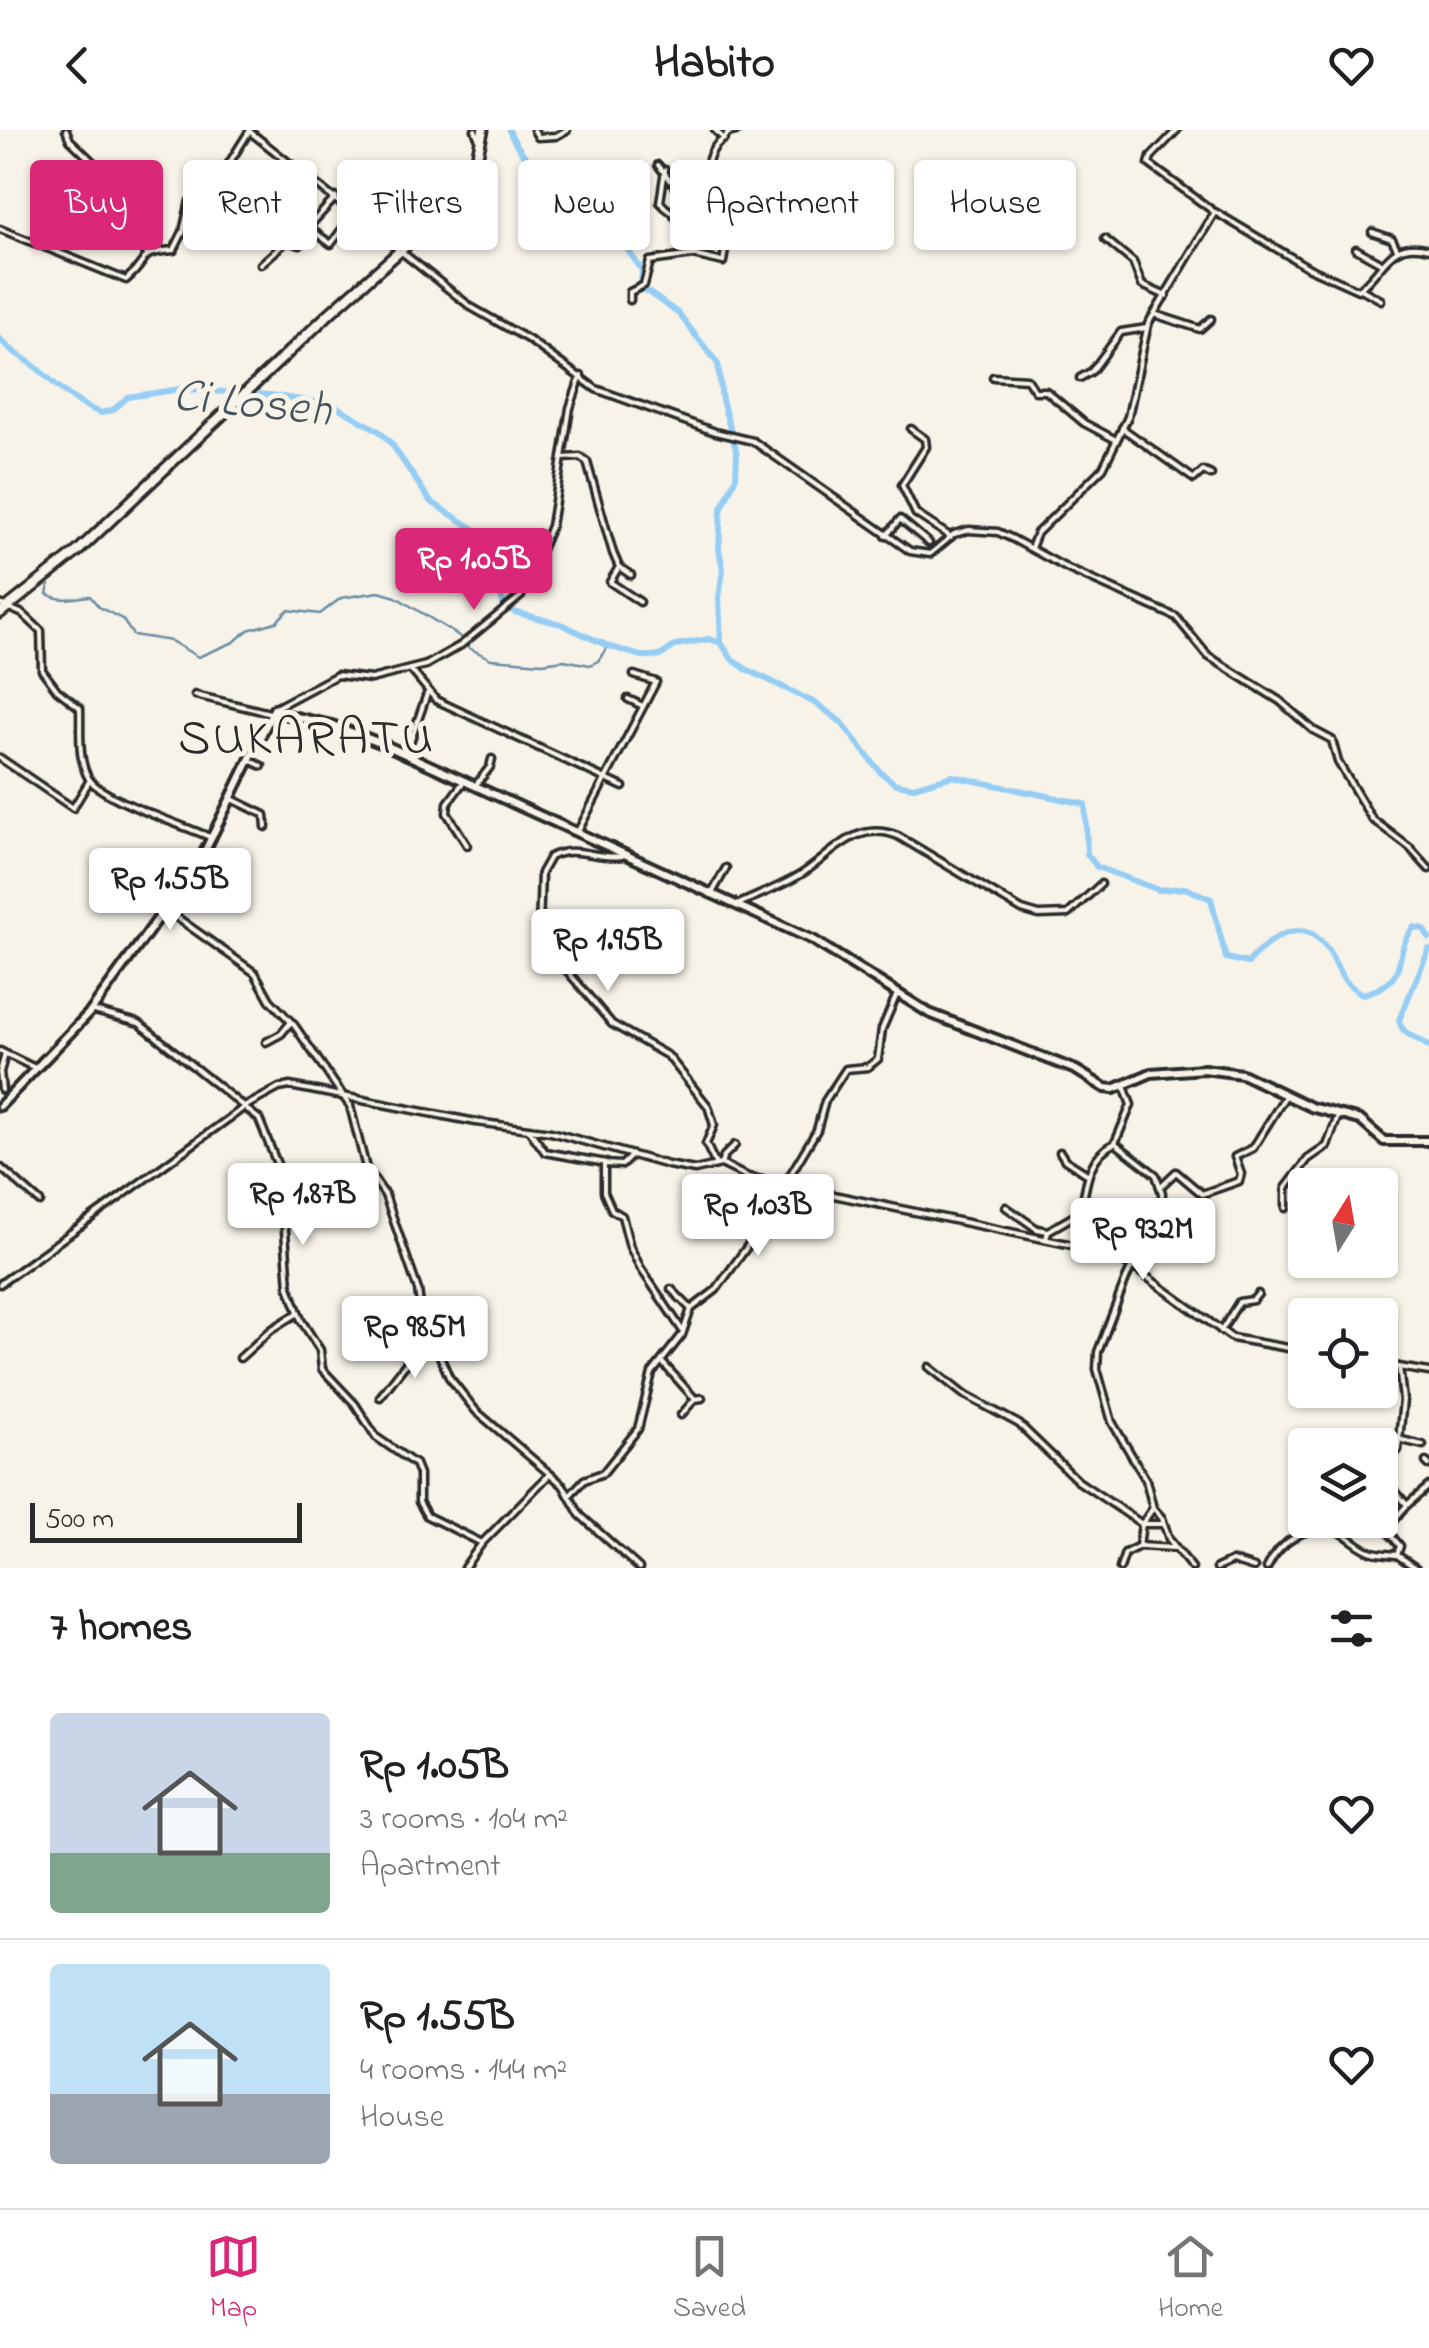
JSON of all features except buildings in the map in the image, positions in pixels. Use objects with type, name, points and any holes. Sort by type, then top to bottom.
[{"type":"main road","points":[[2,608],[78,551],[465,190],[480,149],[479,130]]},
{"type":"street","points":[[66,130],[70,140],[94,162],[105,196],[137,218],[135,242],[148,254]]},
{"type":"street","points":[[0,229],[126,280],[148,254],[154,250],[174,250],[179,244],[190,201],[228,165],[249,130],[336,198],[317,218]]},
{"type":"street","points":[[534,130],[538,138],[567,130]]},
{"type":"street","points":[[715,130],[724,139]]},
{"type":"street","points":[[710,160],[712,150],[730,132],[740,130]]},
{"type":"street","points":[[1178,130],[1151,157],[1149,164],[1215,212],[1309,268],[1381,300]]},
{"type":"street","points":[[658,165],[670,177]]},
{"type":"street","points":[[665,170],[660,202],[670,212]]},
{"type":"street","points":[[1030,550],[1038,533],[1103,468],[1122,428],[1147,328],[1215,212]]},
{"type":"street","points":[[1372,232],[1394,241],[1397,250]]},
{"type":"street","points":[[317,235],[331,244],[337,236]]},
{"type":"street","points":[[1106,239],[1133,262],[1140,283],[1166,296]]},
{"type":"street","points":[[1361,289],[1397,250],[1412,245],[1429,249]]},
{"type":"street","points":[[1356,249],[1382,264]]},
{"type":"street","points":[[261,264],[278,250]]},
{"type":"street","points":[[630,300],[631,292],[640,288],[650,261],[695,255],[722,263],[726,250]]},
{"type":"street","points":[[400,251],[471,306],[606,394],[753,441],[910,551],[934,552],[951,537],[969,530],[998,532],[1176,618],[1208,656],[1280,701],[1313,730],[1332,740],[1338,762],[1372,819],[1410,848],[1429,869]]},
{"type":"street","points":[[1154,314],[1200,329],[1211,319]]},
{"type":"street","points":[[1080,378],[1092,371],[1121,332],[1147,328]]},
{"type":"street","points":[[0,1106],[91,1011],[202,857],[272,711],[337,675],[371,679],[426,665],[463,644],[524,590],[551,526],[570,408],[582,376]]},
{"type":"street","points":[[993,377],[1027,379],[1035,391],[1046,391],[1084,423],[1116,440]]},
{"type":"street","points":[[1122,428],[1194,479],[1204,471],[1210,475]]},
{"type":"street","points":[[911,429],[925,439],[926,446],[902,484],[916,514],[951,537]]},
{"type":"street","points":[[563,458],[582,458],[587,462],[619,567],[631,575]]},
{"type":"street","points":[[886,536],[900,518],[929,543]]},
{"type":"street","points":[[619,567],[610,582],[640,602]]},
{"type":"street","points":[[2,608],[24,614],[41,631],[42,670],[58,690],[79,706],[81,749],[90,780],[119,799],[210,837]]},
{"type":"street","points":[[411,670],[442,704],[623,788]]},
{"type":"street","points":[[577,833],[656,681],[634,675]]},
{"type":"street","points":[[406,754],[422,716],[422,702],[429,693]]},
{"type":"street","points":[[195,695],[357,732],[825,946],[929,1013],[1076,1070],[1105,1088],[1124,1086],[1151,1073],[1204,1069],[1242,1074],[1338,1116],[1360,1120],[1378,1139],[1390,1143],[1429,1141]]},
{"type":"street","points":[[628,699],[644,706]]},
{"type":"street","points":[[0,758],[71,808],[76,807],[90,780]]},
{"type":"street","points":[[247,759],[262,766]]},
{"type":"street","points":[[475,786],[492,759]]},
{"type":"street","points":[[464,782],[448,803],[447,813],[467,844]]},
{"type":"street","points":[[230,798],[265,815],[266,827]]},
{"type":"street","points":[[735,906],[804,872],[858,834],[874,830],[898,836],[1034,914],[1068,914],[1101,884]]},
{"type":"street","points":[[624,854],[608,857],[573,850],[550,857],[541,873],[539,934],[612,1024],[664,1052],[708,1106],[714,1125],[706,1144],[719,1165]]},
{"type":"street","points":[[711,895],[726,868]]},
{"type":"street","points":[[165,908],[255,973],[270,1000],[291,1022],[354,1116],[366,1168],[385,1195],[418,1290],[421,1312],[446,1372],[476,1412],[550,1474],[570,1495],[571,1505],[580,1516],[640,1568]]},
{"type":"street","points":[[570,1495],[584,1480],[603,1473],[638,1430],[648,1381],[684,1332],[691,1310],[716,1290],[759,1227],[817,1130],[825,1101],[852,1066],[868,1067],[878,1059],[882,1029],[897,994]]},
{"type":"street","points":[[91,1011],[138,1023],[259,1119],[281,1174],[288,1286],[298,1313],[320,1350],[324,1373],[354,1404],[376,1437],[415,1464],[423,1510],[432,1520],[482,1543]]},
{"type":"street","points":[[266,1042],[281,1034],[291,1022]]},
{"type":"street","points":[[2,1090],[3,1053],[36,1068]]},
{"type":"street","points":[[0,1284],[246,1106],[278,1088],[290,1086],[528,1129],[695,1170],[719,1165],[748,1176],[1101,1251],[1133,1266],[1221,1331],[1243,1341],[1288,1348]]},
{"type":"street","points":[[1006,1207],[1037,1229],[1048,1231],[1081,1212],[1087,1174],[1106,1148],[1115,1144],[1132,1100],[1124,1086]]},
{"type":"street","points":[[1160,1187],[1176,1172],[1202,1194],[1239,1181],[1241,1174],[1235,1157],[1254,1147],[1286,1095]]},
{"type":"street","points":[[1286,1208],[1286,1188],[1308,1159],[1327,1146],[1338,1116]]},
{"type":"street","points":[[528,1129],[545,1152],[622,1164],[631,1156]]},
{"type":"street","points":[[1115,1144],[1153,1171],[1160,1187],[1161,1219],[1144,1240],[1096,1358],[1100,1386],[1112,1422],[1146,1480],[1153,1508],[1175,1548],[1192,1568]]},
{"type":"street","points":[[719,1165],[735,1145]]},
{"type":"street","points":[[1060,1152],[1087,1174]]},
{"type":"street","points":[[606,1163],[604,1192],[612,1210],[622,1216],[640,1266],[684,1332]]},
{"type":"street","points":[[0,1167],[40,1202]]},
{"type":"street","points":[[706,1186],[759,1227]]},
{"type":"street","points":[[1046,1239],[1048,1231]]},
{"type":"street","points":[[671,1288],[691,1310]]},
{"type":"street","points":[[1221,1331],[1238,1302],[1253,1300],[1258,1294]]},
{"type":"street","points":[[240,1358],[298,1313]]},
{"type":"street","points":[[380,1397],[412,1356],[436,1347]]},
{"type":"street","points":[[662,1362],[698,1399],[682,1415]]},
{"type":"street","points":[[928,1367],[963,1394],[1019,1424],[1078,1481],[1142,1524],[1164,1524]]},
{"type":"street","points":[[1423,1445],[1398,1439],[1403,1400],[1398,1367],[1429,1372]]},
{"type":"street","points":[[464,1568],[482,1543],[550,1474]]},
{"type":"street","points":[[1396,1555],[1400,1546],[1386,1529],[1429,1486]]},
{"type":"street","points":[[1398,1494],[1407,1505]]},
{"type":"street","points":[[1139,1546],[1142,1524],[1153,1508]]},
{"type":"street","points":[[1267,1568],[1289,1540],[1324,1529],[1338,1532],[1371,1552],[1396,1555],[1416,1568]]},
{"type":"street","points":[[1120,1568],[1123,1556],[1139,1546],[1175,1548]]},
{"type":"street","points":[[1217,1568],[1235,1562],[1254,1568]]},
{"type":"waterway","points":[[509,130],[532,165],[569,200],[592,213],[623,220],[624,245],[642,270],[641,287],[679,314],[718,364],[722,400],[737,453],[736,477],[721,510],[721,643]]},
{"type":"waterway","name":"Ci Loseh","points":[[0,339],[72,398],[101,413],[113,410],[128,397],[180,389],[269,395],[334,405],[379,431],[430,501],[474,529],[489,548],[503,603],[514,612],[561,624],[641,656],[660,656],[676,645],[709,639],[721,643],[732,659],[746,669],[817,704],[841,722],[881,773],[896,784],[914,787],[952,776],[1085,804],[1087,854],[1097,867],[1159,890],[1185,888],[1211,899],[1226,958],[1248,963],[1272,941],[1301,931],[1321,941],[1346,982],[1363,994],[1379,988],[1395,975],[1414,927],[1424,929],[1429,938]]},
{"type":"waterway","points":[[49,585],[47,594],[53,597],[90,596],[99,607],[122,619],[133,635],[171,641],[198,657],[234,642],[248,630],[276,622],[288,610],[320,614],[341,598],[379,592],[396,597],[491,659],[543,663],[564,660],[590,665],[598,661],[608,646]]},
{"type":"waterway","name":"Ci Loseh","points":[[1429,949],[1399,1020],[1407,1034],[1429,1047]]},
{"type":"district","name":"SUKARATU","points":[[307,740]]}]
